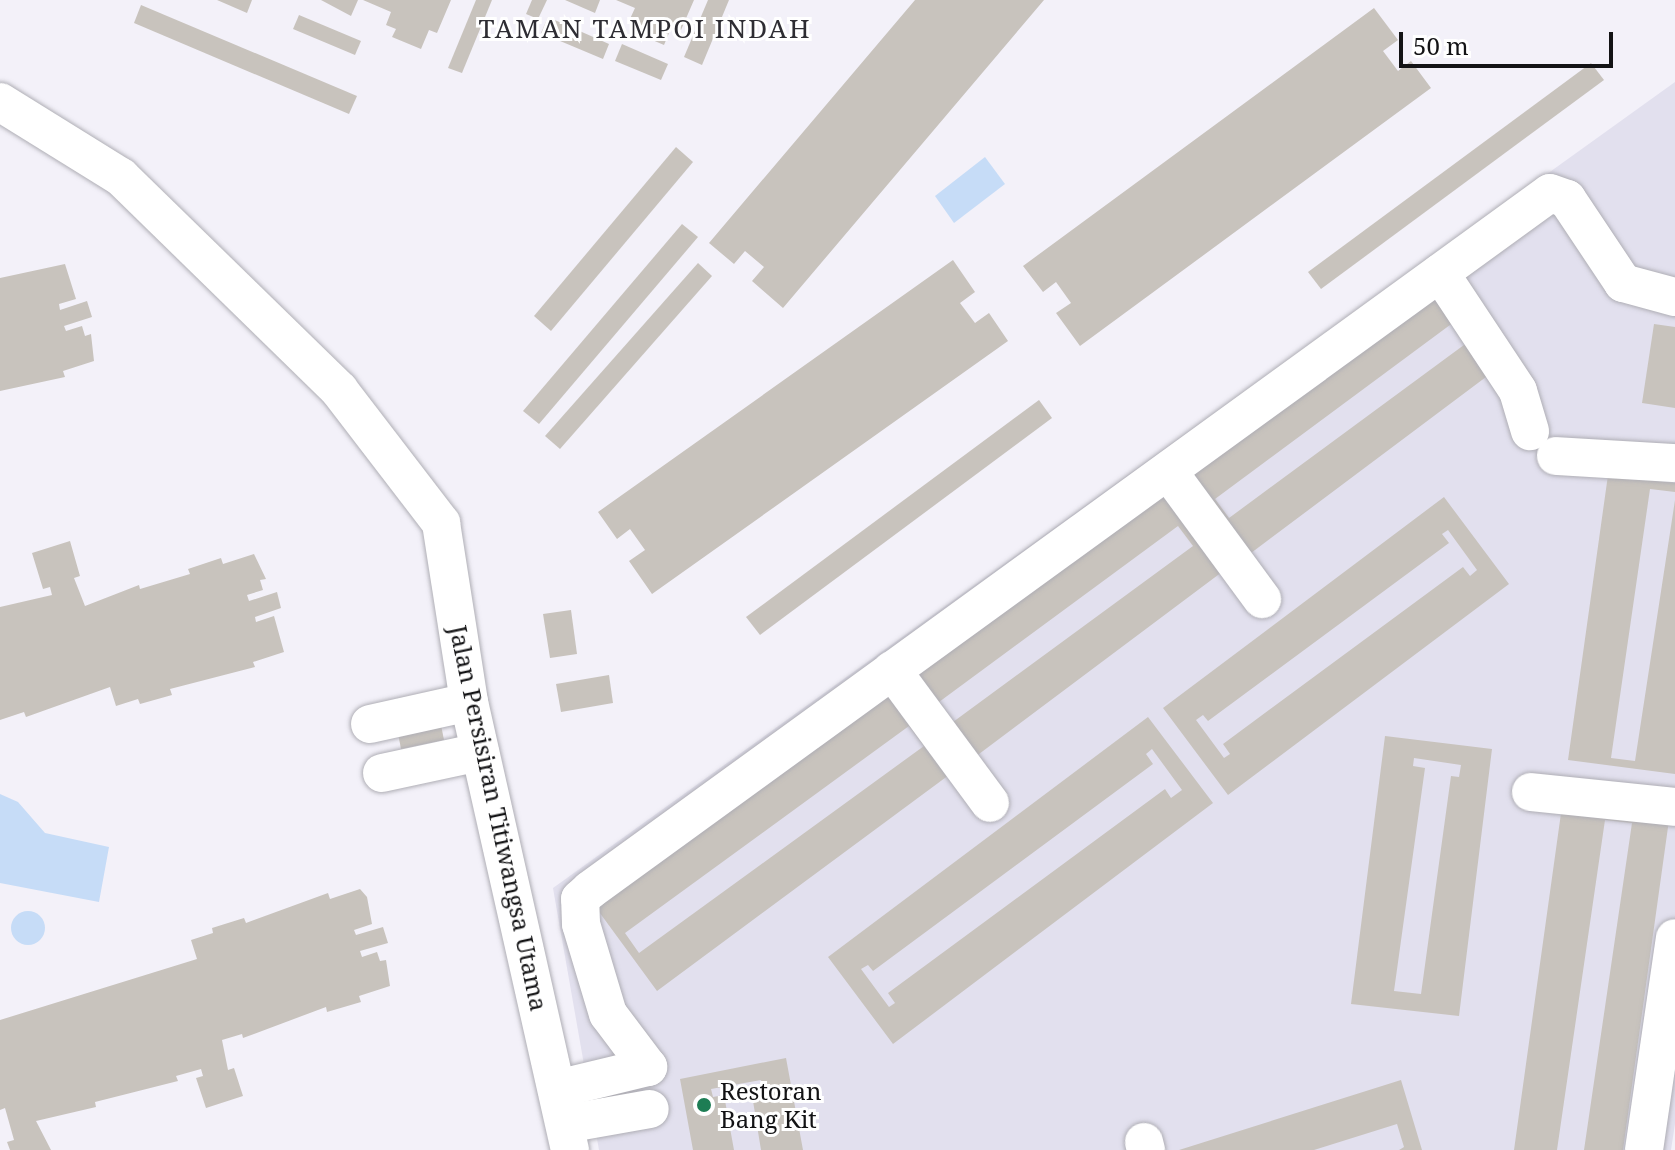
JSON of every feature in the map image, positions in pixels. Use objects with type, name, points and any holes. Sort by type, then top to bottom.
[{"type":"street","name":"Jalan Persisiran Titiwangsa Utama","points":[[0,102],[121,177],[339,390],[441,523],[469,702],[564,1121]]},
{"type":"street","points":[[564,1121],[648,1067],[608,1014],[581,924],[580,899],[1550,193],[1567,199],[1623,283],[1675,297]]},
{"type":"street","points":[[1440,273],[1518,391],[1543,444],[1675,463]]},
{"type":"street","points":[[1168,471],[1262,599]]},
{"type":"street","points":[[892,670],[990,803]]},
{"type":"street","points":[[370,724],[469,702]]},
{"type":"street","points":[[382,773],[480,752]]},
{"type":"street","points":[[1531,792],[1675,807]]},
{"type":"street","points":[[1644,1150],[1675,938]]},
{"type":"street","points":[[564,1121],[650,1109]]},
{"type":"shaded area","points":[[1675,82],[1675,1124],[1671,1150],[599,1150],[553,888]]},
{"type":"water","points":[[985,157],[1005,184],[954,223],[935,196]]},
{"type":"water","points":[[0,794],[18,802],[45,833],[109,847],[99,902],[0,883]]},
{"type":"water","points":[[28,911],[40,916],[45,928],[40,940],[28,945],[16,940],[11,928],[16,916]]},
{"type":"building","points":[[217,0],[252,0],[247,13]]},
{"type":"building","points":[[321,0],[358,0],[351,16]]},
{"type":"building","points":[[363,0],[451,0],[437,33],[429,30],[421,49],[392,37],[396,29],[386,25],[391,12]]},
{"type":"building","points":[[476,0],[492,0],[462,73],[448,68]]},
{"type":"building","points":[[532,0],[547,0],[538,19],[526,14]]},
{"type":"building","points":[[565,0],[600,0],[595,13]]},
{"type":"building","points":[[616,0],[694,0],[681,30],[672,26],[664,45],[636,33],[639,25],[629,21],[635,8]]},
{"type":"building","points":[[708,0],[729,0],[702,65],[684,57]]},
{"type":"building","points":[[915,0],[1044,0],[783,308],[752,281],[764,267],[745,251],[734,264],[709,243]]},
{"type":"building","points":[[141,5],[357,96],[349,114],[134,23]]},
{"type":"building","points":[[1374,8],[1398,40],[1383,51],[1398,71],[1411,61],[1431,88],[1080,346],[1056,313],[1071,303],[1056,282],[1043,292],[1023,266]]},
{"type":"building","points":[[299,15],[361,41],[355,55],[293,29]]},
{"type":"building","points":[[548,17],[609,44],[603,59],[541,33]]},
{"type":"building","points":[[622,44],[668,64],[661,80],[615,61]]},
{"type":"building","points":[[1591,63],[1604,80],[1321,289],[1308,272]]},
{"type":"building","points":[[676,147],[693,162],[551,331],[534,316]]},
{"type":"building","points":[[682,224],[698,237],[539,424],[523,411]]},
{"type":"building","points":[[953,260],[975,292],[960,303],[975,323],[989,313],[1008,341],[652,594],[629,561],[645,550],[630,529],[617,539],[598,512]]},
{"type":"building","points":[[698,263],[712,276],[560,449],[545,436]]},
{"type":"building","points":[[65,264],[76,299],[59,304],[60,310],[87,301],[92,317],[64,326],[66,331],[82,326],[85,336],[91,334],[94,361],[63,371],[65,377],[0,391],[0,278]]},
{"type":"building","points":[[1434,282],[1498,368],[1247,556],[1183,470]],"holes":[[[1454,322],[1468,342],[1229,518],[1215,499]]]},
{"type":"building","points":[[1654,324],[1675,327],[1675,408],[1642,403]]},
{"type":"building","points":[[1039,400],[1052,418],[760,635],[746,617]]},
{"type":"building","points":[[1608,475],[1675,483],[1675,492],[1650,489],[1611,758],[1635,761],[1675,500],[1675,774],[1568,760]]},
{"type":"building","points":[[1159,486],[1222,572],[971,760],[907,673]],"holes":[[[1178,526],[1193,546],[953,722],[939,702]]]},
{"type":"building","points":[[1444,497],[1509,584],[1228,795],[1163,708]],"holes":[[[1448,530],[1477,570],[1470,576],[1463,567],[1223,744],[1230,754],[1224,758],[1196,720],[1203,715],[1208,721],[1449,543],[1442,534]]]},
{"type":"building","points":[[70,541],[80,576],[74,578],[85,606],[139,585],[140,589],[190,574],[188,569],[221,558],[223,564],[254,554],[266,579],[260,580],[263,590],[247,595],[249,601],[277,592],[281,608],[255,617],[256,622],[274,616],[284,652],[253,662],[255,667],[170,689],[172,695],[140,704],[138,699],[116,706],[110,687],[26,717],[24,712],[0,720],[0,607],[52,595],[50,587],[43,589],[32,553]]},
{"type":"building","points":[[571,610],[577,654],[550,658],[543,614]]},
{"type":"building","points":[[609,675],[613,703],[561,712],[556,684]]},
{"type":"building","points":[[890,686],[953,772],[657,991],[594,905]],"holes":[[[909,726],[924,746],[639,953],[625,933]]]},
{"type":"building","points":[[439,715],[444,740],[401,749],[396,723]]},
{"type":"building","points":[[1148,717],[1213,803],[893,1044],[828,957]],"holes":[[[1152,749],[1182,790],[1171,798],[1165,789],[888,993],[895,1003],[889,1007],[861,969],[868,965],[873,971],[1153,764],[1146,754]]]},
{"type":"building","points":[[1385,736],[1492,749],[1459,1016],[1351,1004]],"holes":[[[1414,758],[1461,765],[1459,777],[1451,776],[1421,994],[1394,991],[1425,768],[1413,766]]]},
{"type":"building","points":[[1562,806],[1669,820],[1623,1150],[1584,1150],[1632,823],[1605,820],[1557,1150],[1514,1150]]},
{"type":"building","points":[[360,889],[367,897],[372,924],[354,930],[356,935],[383,927],[388,943],[360,951],[362,957],[377,952],[380,961],[386,960],[390,986],[359,996],[361,1002],[327,1012],[326,1007],[243,1038],[242,1034],[222,1040],[228,1070],[234,1068],[243,1096],[206,1108],[196,1078],[203,1076],[201,1069],[176,1076],[178,1081],[95,1102],[96,1107],[36,1121],[51,1150],[10,1150],[7,1142],[14,1140],[5,1108],[0,1110],[0,1020],[197,959],[191,940],[213,933],[212,928],[244,918],[246,923],[328,893],[330,899]]},
{"type":"building","points":[[786,1058],[803,1150],[761,1150],[752,1095],[763,1093],[761,1080],[711,1089],[713,1097],[724,1095],[734,1150],[693,1150],[680,1079]]},
{"type":"building","points":[[1401,1080],[1422,1150],[1399,1150],[1404,1147],[1397,1124],[1314,1150],[1179,1150]]},
{"type":"place","name":"Restoran Bang Kit","points":[[704,1105]]},
{"type":"district","name":"TAMAN TAMPOI INDAH","points":[[645,29]]}]
